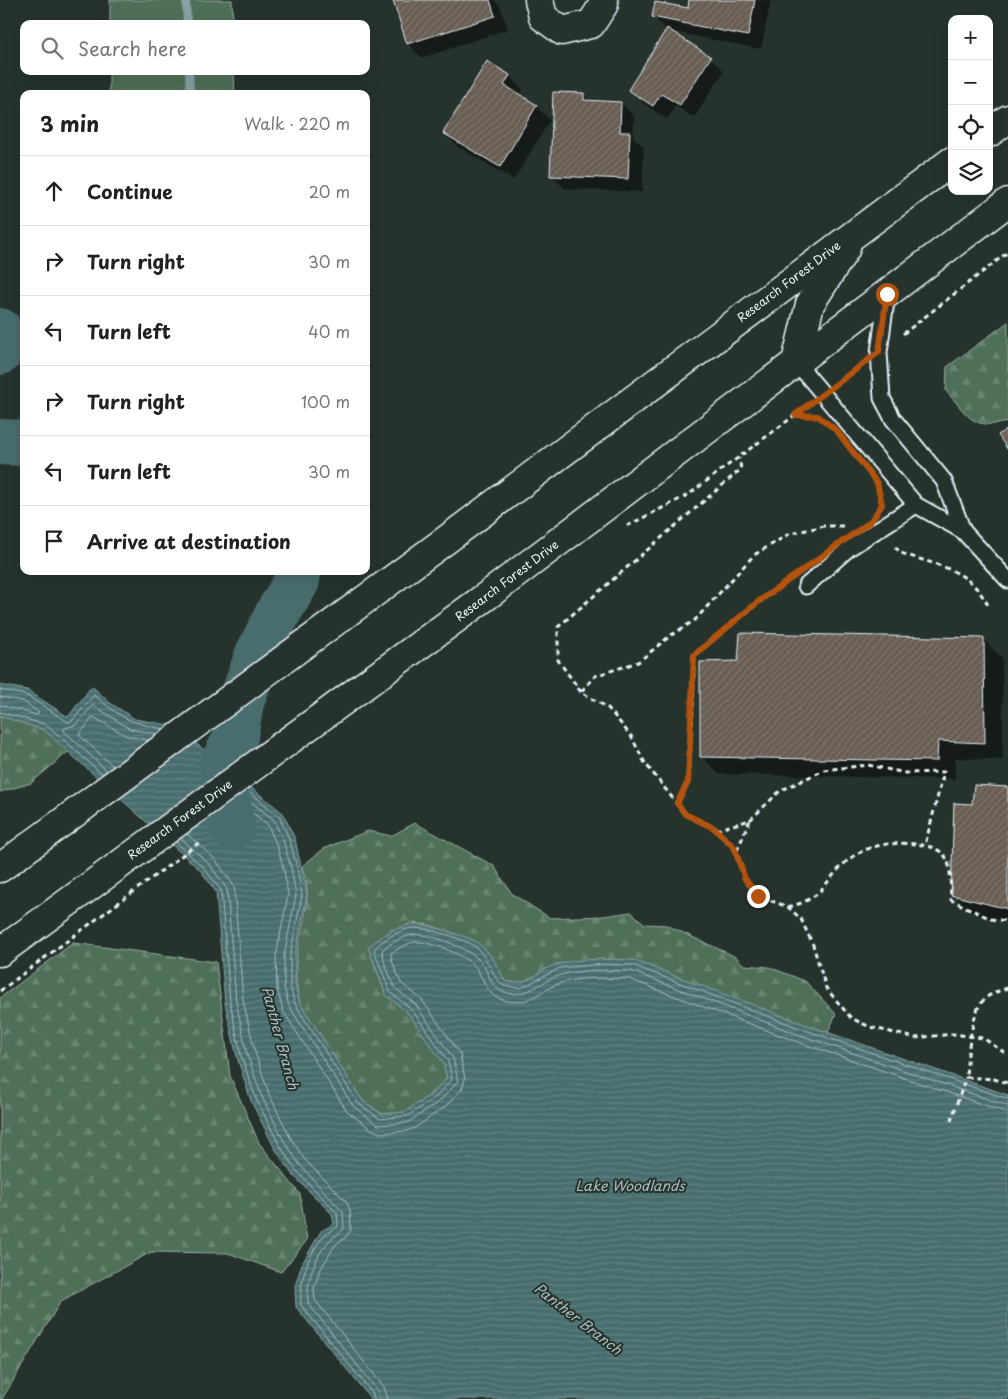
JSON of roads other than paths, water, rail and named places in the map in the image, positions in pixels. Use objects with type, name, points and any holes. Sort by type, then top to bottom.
[{"type":"main road","points":[[539,0],[543,17],[562,31],[591,24],[604,4],[603,0]]},
{"type":"main road","points":[[993,130],[1008,119]]},
{"type":"main road","name":"Research Forest Drive","points":[[6,863],[446,540],[948,164]]},
{"type":"main road","name":"Research Forest Drive","points":[[0,952],[488,595],[1008,202]]},
{"type":"main road","points":[[796,362],[810,304],[856,232]]},
{"type":"lane","points":[[887,294],[879,352],[882,398],[893,419],[944,481],[963,531]]},
{"type":"lane","points":[[796,362],[916,505],[963,531],[1008,580]]},
{"type":"lane","points":[[806,586],[849,548],[916,505]]},
{"type":"water","name":"Lake Woodlands","points":[[0,685],[27,690],[68,717],[92,686],[110,703],[135,719],[174,726],[283,813],[295,839],[307,895],[295,955],[295,985],[300,1003],[362,1100],[381,1114],[405,1112],[433,1093],[447,1078],[443,1063],[408,1013],[386,995],[368,947],[389,932],[408,925],[428,926],[476,941],[490,956],[505,981],[521,982],[528,980],[550,967],[566,962],[595,959],[633,960],[804,1024],[1008,1095],[1008,1399],[371,1399],[296,1307],[295,1286],[302,1264],[321,1231],[334,1224],[332,1214],[291,1173],[274,1147],[251,1101],[237,1057],[225,1003],[216,892],[201,871],[44,730],[0,716]]},
{"type":"waterway","points":[[186,0],[187,20]]},
{"type":"waterway","points":[[189,75],[190,90]]},
{"type":"waterway","name":"Panther Branch","points":[[0,331],[6,344],[0,352]]},
{"type":"waterway","name":"Panther Branch","points":[[0,442],[20,443]]},
{"type":"waterway","name":"Panther Branch","points":[[232,828],[222,764],[234,742],[241,703],[258,654],[279,611],[297,581],[297,575]]}]
